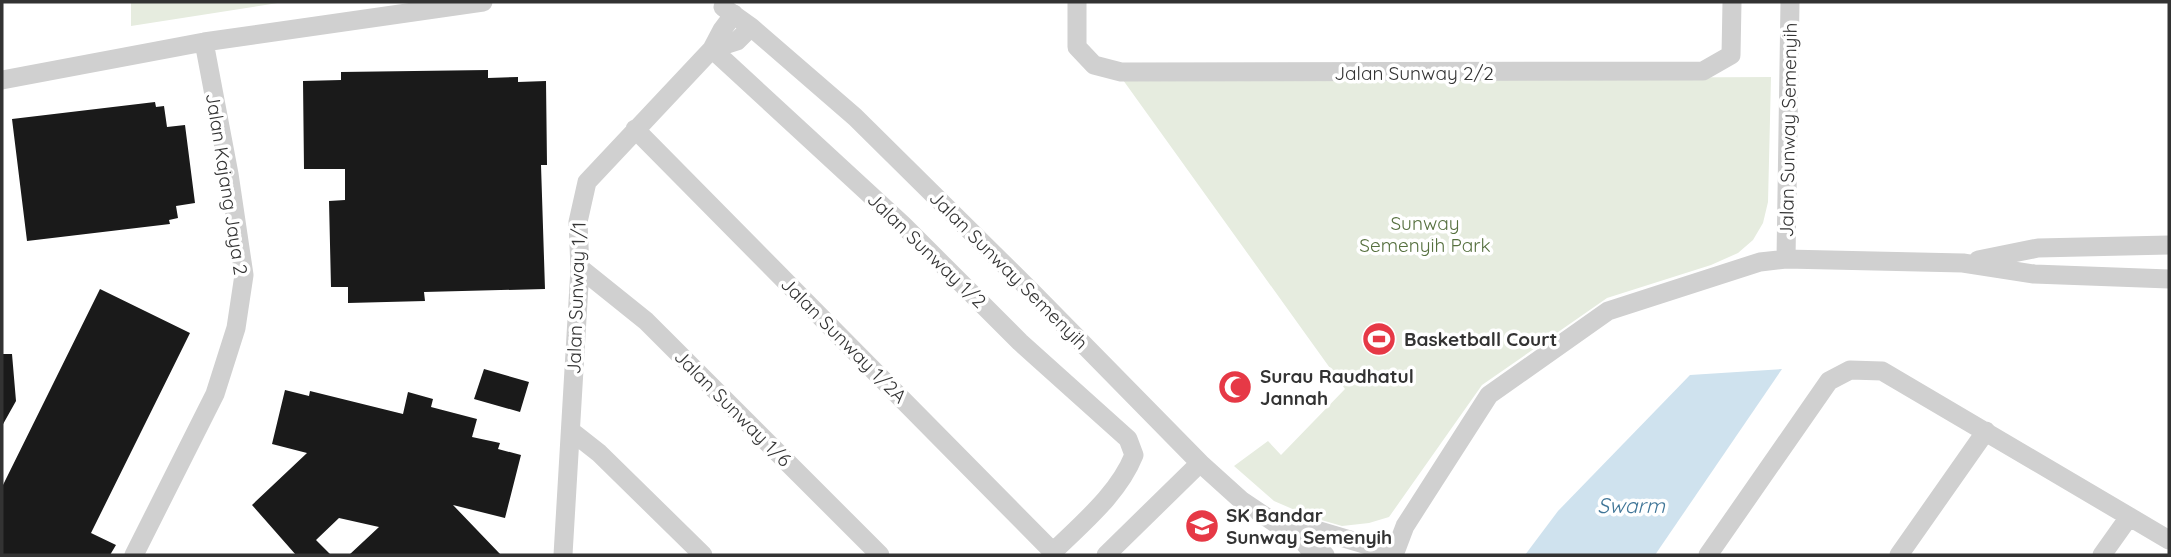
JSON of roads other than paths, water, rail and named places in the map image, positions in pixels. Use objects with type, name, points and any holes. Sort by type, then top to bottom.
[{"type":"street","points":[[2,80],[204,42],[483,2]]},
{"type":"street","name":"Jalan Sunway 2/2","points":[[1077,2],[1077,47],[1094,65],[1121,72],[1134,72],[1703,71],[1731,55],[1732,2]]},
{"type":"street","name":"Jalan Sunway Semenyih","points":[[1786,259],[1790,2]]},
{"type":"street","name":"Jalan Sunway Semenyih","points":[[729,11],[855,117],[1200,463],[1241,500],[1275,523],[1295,531],[1320,531],[1394,554]]},
{"type":"street","name":"Jalan Sunway 1/1","points":[[563,555],[580,268],[578,222],[587,182],[712,49],[729,11]]},
{"type":"street","points":[[712,49],[737,41],[751,27]]},
{"type":"street","name":"Jalan Kajang Jaya 2","points":[[134,555],[215,394],[236,328],[244,275],[229,174],[204,42]]},
{"type":"street","name":"Jalan Sunway 1/2","points":[[712,49],[903,225],[1020,342],[1128,439],[1134,455],[1128,471],[1101,505],[1052,553]]},
{"type":"street","name":"Jalan Sunway 1/2A","points":[[635,129],[1052,553]]},
{"type":"street","points":[[1963,263],[2038,248],[2169,245]]},
{"type":"street","points":[[1394,554],[1405,526],[1489,395],[1608,312],[1760,262],[1786,259],[1963,263],[2034,274],[2169,279]]},
{"type":"street","name":"Jalan Sunway 1/6","points":[[580,268],[646,321],[880,555]]},
{"type":"street","points":[[1708,555],[1829,381],[1850,370],[1882,371],[2169,540]]},
{"type":"street","points":[[571,431],[598,453],[703,555]]},
{"type":"street","points":[[1899,555],[1986,431]]},
{"type":"street","points":[[1106,555],[1200,463]]},
{"type":"street","points":[[2102,555],[2129,517]]},
{"type":"street","name":"Jalan Sunway Semenyih","points":[[1295,531],[1310,550],[1325,555]]},
{"type":"water","name":"Swarm","points":[[1782,369],[1655,555],[1525,555],[1558,511],[1690,375]]},
{"type":"place","name":"Basketball Court","points":[[1379,339]]},
{"type":"place","name":"Surau Raudhatul Jannah","points":[[1235,387]]},
{"type":"place","name":"SK Bandar Sunway Semenyih","points":[[1202,526]]},
{"type":"park label","name":"Sunway Semenyih Park","points":[[1425,234]]}]
